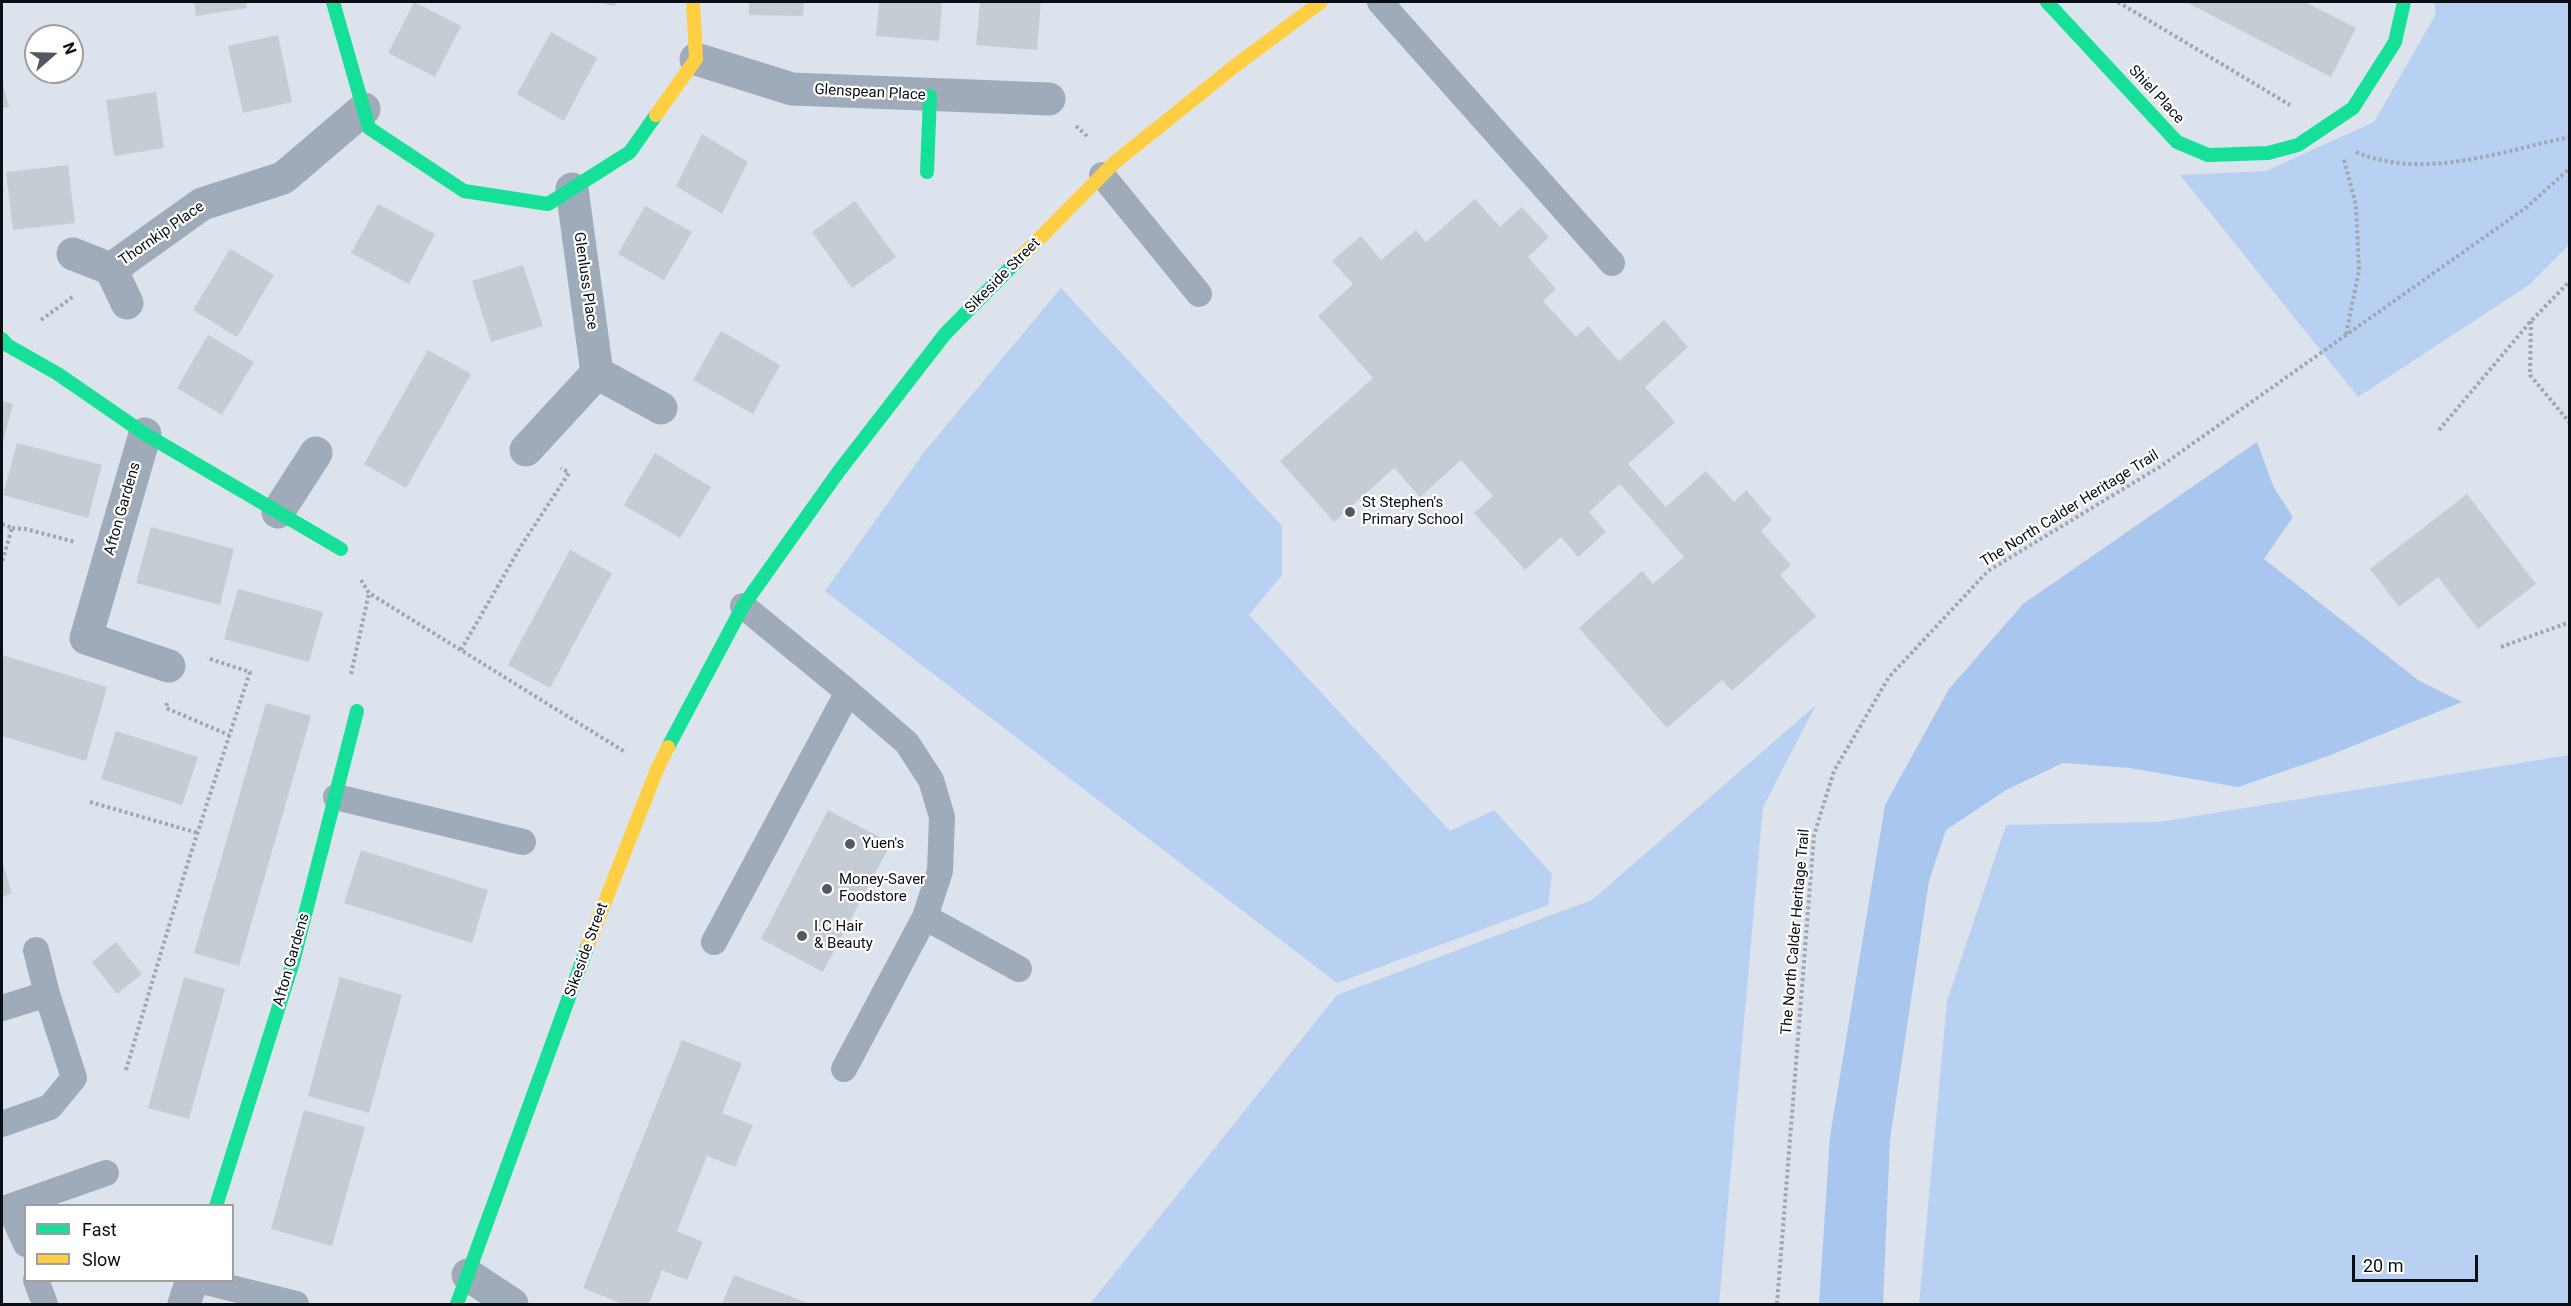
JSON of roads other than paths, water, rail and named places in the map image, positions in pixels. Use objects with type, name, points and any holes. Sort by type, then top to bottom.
[{"type":"street","points":[[333,2],[369,128],[464,191],[548,204],[630,152],[696,59],[693,2]]},
{"type":"street","name":"Sikeside Street","points":[[463,1290],[600,913],[656,772],[701,682],[743,606],[839,471],[945,334],[1108,169],[1236,65],[1322,2]]},
{"type":"street","name":"Shiel Place","points":[[2047,2],[2177,142],[2208,155],[2217,155],[2268,153],[2298,145],[2353,108],[2395,42],[2404,2]]},
{"type":"street","name":"Glenspean Place","points":[[696,59],[792,90],[1049,99]]},
{"type":"street","points":[[927,172],[930,96]]},
{"type":"street","name":"Thornkip Place","points":[[111,269],[202,204],[283,178],[364,109]]},
{"type":"street","name":"Glenluss Place","points":[[572,189],[597,373]]},
{"type":"street","name":"Thornkip Place","points":[[73,254],[111,269],[127,303]]},
{"type":"street","points":[[4,342],[58,374],[145,434],[341,549]]},
{"type":"street","points":[[526,450],[597,373],[661,408]]},
{"type":"street","name":"Afton Gardens","points":[[145,434],[86,638],[175,664]]},
{"type":"street","points":[[278,512],[316,453]]},
{"type":"street","name":"Afton Gardens","points":[[217,1204],[293,962],[357,711]]},
{"type":"street","points":[[184,1305],[192,1282]]},
{"type":"street","points":[[463,1290],[512,1305]]},
{"type":"lane","points":[[1380,2],[1612,263]]},
{"type":"lane","points":[[1108,169],[1199,294]]},
{"type":"lane","points":[[743,606],[907,743],[930,780],[942,817],[940,871],[925,917],[844,1069]]},
{"type":"lane","points":[[714,942],[848,693]]},
{"type":"lane","points":[[336,797],[523,842]]},
{"type":"lane","points":[[925,917],[1019,969]]},
{"type":"lane","points":[[2,1124],[50,1107],[74,1078],[47,994],[36,950]]},
{"type":"lane","points":[[2,1008],[47,994]]},
{"type":"lane","points":[[24,1241],[5,1209],[106,1173]]},
{"type":"lane","points":[[36,1282],[45,1305]]},
{"type":"lane","points":[[202,1282],[296,1305]]},
{"type":"place","name":"St Stephen's Primary School","points":[[1350,512]]},
{"type":"place","name":"Yuen's","points":[[850,844]]},
{"type":"place","name":"Money-Saver Foodstore","points":[[827,889]]},
{"type":"place","name":"I.C Hair & Beauty","points":[[802,936]]}]
